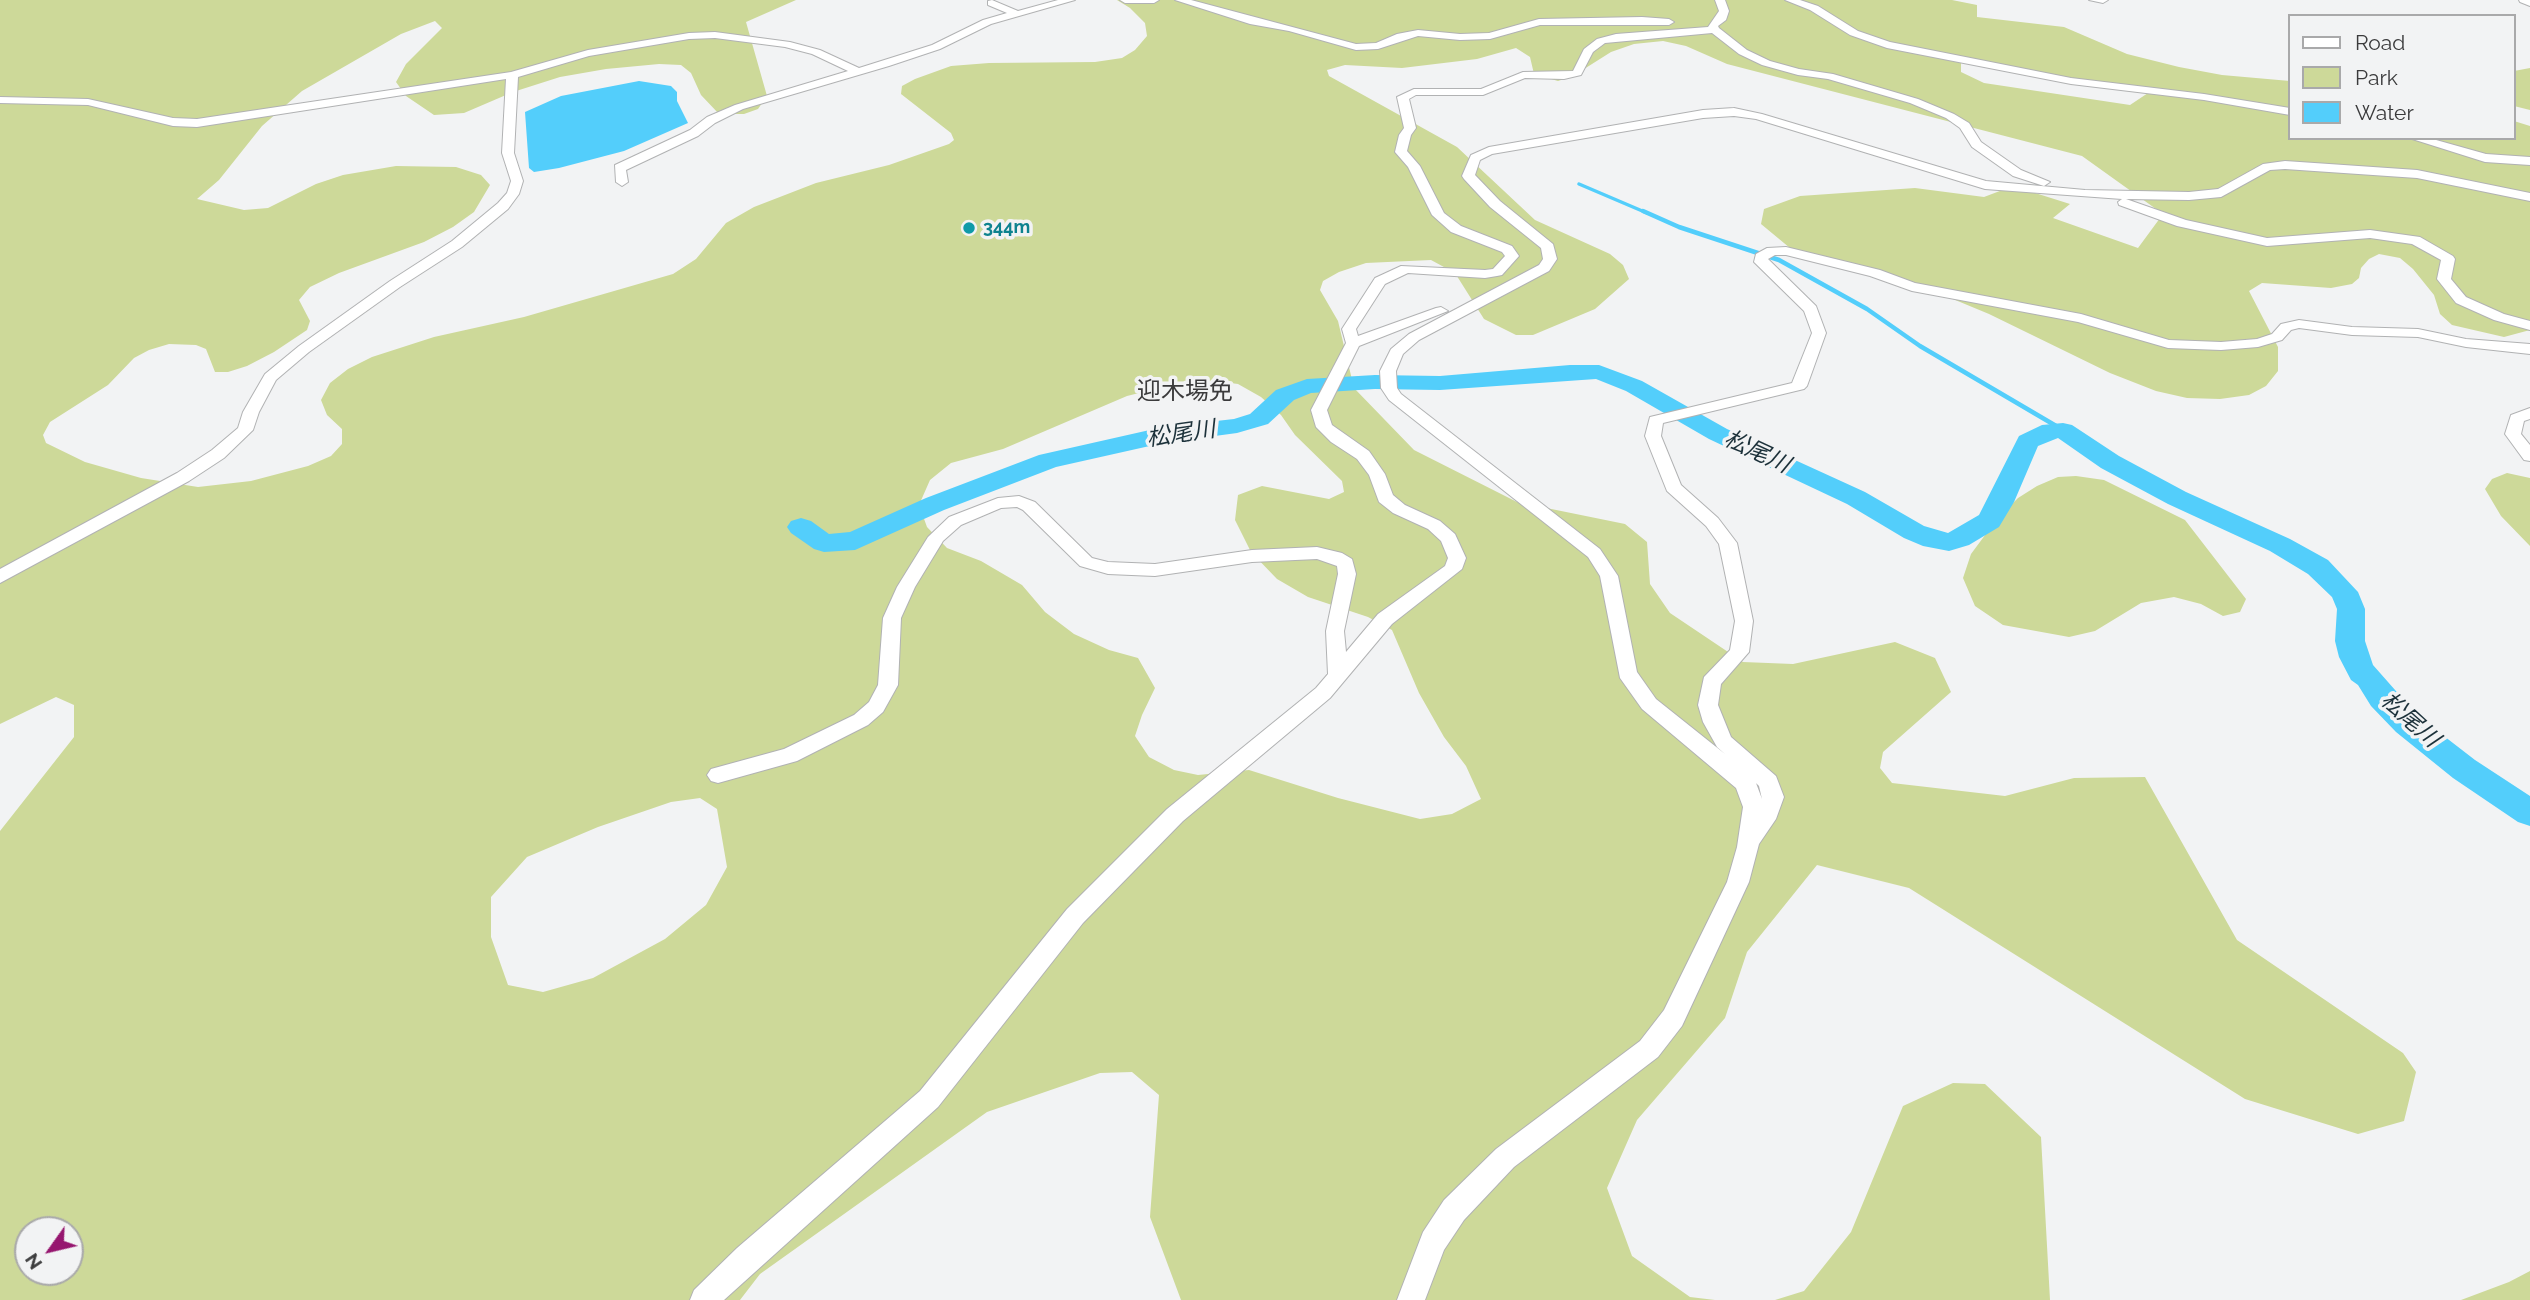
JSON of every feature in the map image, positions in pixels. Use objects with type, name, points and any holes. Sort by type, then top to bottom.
[{"type":"street","points":[[622,182],[619,168],[694,133],[710,120],[772,95],[859,72],[936,47],[987,22],[1070,0]]},
{"type":"street","points":[[1125,0],[1154,0]]},
{"type":"street","points":[[1180,0],[1356,47],[1378,46],[1401,36],[1418,33],[1460,37],[1490,36],[1539,22],[1642,20],[1713,27],[1743,52],[1766,63],[1798,72],[1829,76],[1914,101],[1950,116],[1965,126],[1976,144],[2017,173],[2144,208],[2182,223],[2267,242],[2370,234],[2415,240],[2448,259],[2444,279],[2461,300],[2499,317],[2530,326]]},
{"type":"street","points":[[704,1300],[747,1258],[929,1099],[1076,916],[1175,815],[1324,693],[1385,619],[1453,569],[1457,558],[1449,538],[1434,525],[1399,509],[1385,498],[1377,474],[1363,454],[1337,439],[1324,427],[1319,410],[1353,343],[1349,329],[1380,281],[1406,269],[1485,274],[1497,272],[1512,256],[1507,249],[1456,229],[1439,215],[1414,166],[1402,152],[1405,135],[1410,128],[1403,97],[1414,92],[1483,92],[1522,75],[1564,76],[1577,73],[1582,68],[1588,51],[1601,41],[1616,37],[1713,27],[1722,18],[1724,11],[1720,0]]},
{"type":"street","points":[[1790,0],[1814,8],[1854,33],[1887,45],[2071,80],[2288,111]]},
{"type":"street","points":[[2094,0],[2103,0]]},
{"type":"street","points":[[2524,0],[2530,3]]},
{"type":"street","points":[[992,3],[1017,14]]},
{"type":"street","points":[[0,100],[88,102],[173,122],[197,123],[512,75],[588,53],[689,36],[715,35],[806,49],[859,72]]},
{"type":"street","points":[[0,577],[183,477],[218,454],[245,430],[251,412],[270,377],[327,332],[457,244],[503,206],[513,194],[517,181],[508,153],[512,75]]},
{"type":"street","points":[[1411,1300],[1433,1242],[1454,1210],[1505,1158],[1649,1049],[1673,1018],[1738,882],[1748,847],[1754,807],[1745,783],[1649,704],[1627,673],[1609,576],[1594,553],[1395,397],[1389,388],[1388,371],[1396,352],[1414,337],[1544,268],[1550,259],[1548,247],[1495,204],[1468,176],[1475,158],[1489,151],[1703,114],[1734,112],[1758,116],[1971,182],[2089,194],[2216,194],[2267,167],[2285,165],[2417,174],[2530,197]]},
{"type":"street","points":[[2422,140],[2486,158],[2530,161]]},
{"type":"street","points":[[1748,847],[1765,819],[1773,797],[1771,789],[1769,782],[1724,742],[1713,722],[1708,705],[1711,682],[1739,652],[1744,621],[1728,543],[1712,522],[1673,487],[1653,436],[1656,420],[1799,386],[1819,333],[1811,309],[1761,262],[1761,257],[1772,251],[1786,251],[1875,273],[1912,287],[2081,318],[2168,344],[2221,346],[2258,343],[2277,337],[2287,327],[2299,324],[2351,331],[2418,333],[2466,343],[2530,349]]},
{"type":"street","points":[[1353,343],[1441,311],[1452,316]]},
{"type":"street","points":[[2530,413],[2517,418],[2513,434],[2530,456]]},
{"type":"street","points":[[718,775],[789,755],[861,720],[876,707],[888,685],[892,618],[906,587],[937,537],[955,521],[999,503],[1019,501],[1029,506],[1086,562],[1108,568],[1155,570],[1278,555],[1317,553],[1336,556],[1346,563],[1348,574],[1335,631],[1338,674]]},
{"type":"green space","points":[[0,0],[796,0],[746,22],[767,96],[758,109],[744,114],[719,114],[701,95],[691,73],[681,65],[659,64],[560,77],[513,92],[464,113],[434,115],[406,96],[396,82],[406,64],[442,28],[435,21],[401,34],[302,91],[262,126],[219,180],[197,199],[244,210],[268,208],[316,184],[343,175],[396,166],[456,167],[481,175],[490,185],[474,212],[453,227],[424,242],[339,273],[310,287],[299,300],[310,321],[307,330],[274,352],[247,366],[228,372],[215,372],[206,349],[196,345],[169,344],[149,350],[134,358],[108,385],[50,422],[43,435],[46,443],[85,462],[141,478],[198,487],[251,481],[308,466],[331,456],[342,444],[342,429],[327,415],[321,400],[330,383],[348,369],[372,357],[434,337],[524,317],[673,274],[696,259],[726,223],[754,207],[816,183],[889,165],[949,144],[954,140],[951,133],[901,94],[902,86],[915,79],[951,66],[1095,62],[1122,58],[1135,50],[1147,36],[1145,23],[1117,0],[1952,0],[1977,5],[1977,17],[2064,27],[2127,54],[2179,67],[2222,75],[2288,81],[2288,140],[2516,140],[2516,122],[2530,126],[2530,330],[2504,337],[2452,325],[2440,314],[2434,295],[2413,269],[2400,258],[2379,254],[2369,259],[2361,268],[2359,278],[2352,284],[2331,288],[2262,283],[2249,291],[2278,347],[2278,371],[2266,386],[2249,395],[2220,399],[2187,398],[2156,391],[2110,373],[1948,297],[1790,248],[1761,224],[1764,209],[1800,196],[1915,188],[1984,197],[2013,186],[2070,204],[2053,218],[2138,248],[2163,214],[2082,156],[1727,64],[1686,46],[1663,41],[1634,44],[1611,52],[1573,76],[1558,81],[1534,74],[1530,57],[1516,48],[1477,59],[1402,68],[1345,65],[1327,70],[1329,76],[1457,147],[1535,220],[1610,254],[1623,265],[1629,279],[1595,309],[1533,335],[1516,335],[1484,319],[1455,273],[1431,260],[1366,263],[1339,272],[1323,281],[1320,290],[1338,321],[1354,388],[1414,450],[1517,502],[1625,524],[1647,542],[1650,584],[1670,613],[1743,662],[1793,664],[1895,642],[1935,658],[1951,692],[1883,752],[1880,768],[1892,783],[2005,796],[2074,778],[2145,777],[2237,940],[2403,1053],[2416,1072],[2404,1121],[2358,1134],[2245,1099],[1909,888],[1817,865],[1747,952],[1725,1018],[1637,1120],[1607,1188],[1632,1256],[1690,1297],[1715,1300],[1181,1300],[1150,1217],[1159,1095],[1132,1072],[1100,1073],[987,1112],[760,1274],[740,1300],[0,1300],[0,831],[74,737],[74,705],[56,697],[0,724]],"holes":[[[1961,59],[2148,93],[2130,105],[1984,83],[1961,72]],[[1223,382],[1238,384],[1261,397],[1281,415],[1295,435],[1342,481],[1344,492],[1329,499],[1262,486],[1238,495],[1235,520],[1251,552],[1277,579],[1308,597],[1368,617],[1392,630],[1419,693],[1444,737],[1466,766],[1481,799],[1452,814],[1420,819],[1338,798],[1249,770],[1198,775],[1174,770],[1149,757],[1135,736],[1155,688],[1138,658],[1109,650],[1074,634],[1045,612],[1022,585],[981,561],[947,548],[927,527],[919,505],[930,480],[951,463],[1003,449],[1127,396],[1163,387]],[[700,798],[717,809],[727,867],[706,905],[665,939],[593,978],[543,992],[508,985],[491,937],[491,897],[527,857],[598,827],[671,802]]]},
{"type":"green space","points":[[2530,68],[2530,110],[2516,106],[2516,71]]},
{"type":"green space","points":[[2507,473],[2530,478],[2530,546],[2501,516],[2485,489],[2492,479]]},
{"type":"green space","points":[[2076,476],[2104,480],[2185,520],[2246,599],[2240,612],[2223,616],[2201,604],[2174,597],[2141,603],[2095,631],[2069,637],[2003,625],[1975,606],[1963,578],[1971,554],[1997,519],[2018,498],[2037,486],[2058,477]]},
{"type":"green space","points":[[1953,1083],[1985,1084],[2041,1137],[2050,1300],[1775,1300],[1804,1291],[1851,1232],[1903,1106]]},
{"type":"green space","points":[[2530,1271],[2530,1300],[2461,1300],[2509,1282]]},
{"type":"water","points":[[639,81],[671,86],[677,92],[677,101],[688,123],[624,151],[559,168],[534,172],[529,168],[525,112],[561,96]]},
{"type":"waterway","points":[[1579,184],[1647,213]]},
{"type":"waterway","points":[[1643,211],[1679,227],[1779,260],[1867,309],[1920,346],[2063,430]]},
{"type":"waterway","name":"松尾川","points":[[801,527],[824,543],[855,541],[935,504],[1048,461],[1163,435],[1237,426],[1259,419],[1285,395],[1307,386],[1375,382],[1440,383],[1599,372],[1634,386],[1718,434],[1856,498],[1914,532],[1933,540],[1949,542],[1989,521],[2001,502],[2028,441],[2042,433],[2063,430],[2110,462],[2177,498],[2280,545],[2318,567],[2344,592],[2351,609],[2350,641],[2354,657],[2382,698],[2407,724],[2464,769],[2530,813]]},
{"type":"place","name":"344m","points":[[969,228]]},
{"type":"district","name":"迎木場免","points":[[1185,392]]}]
